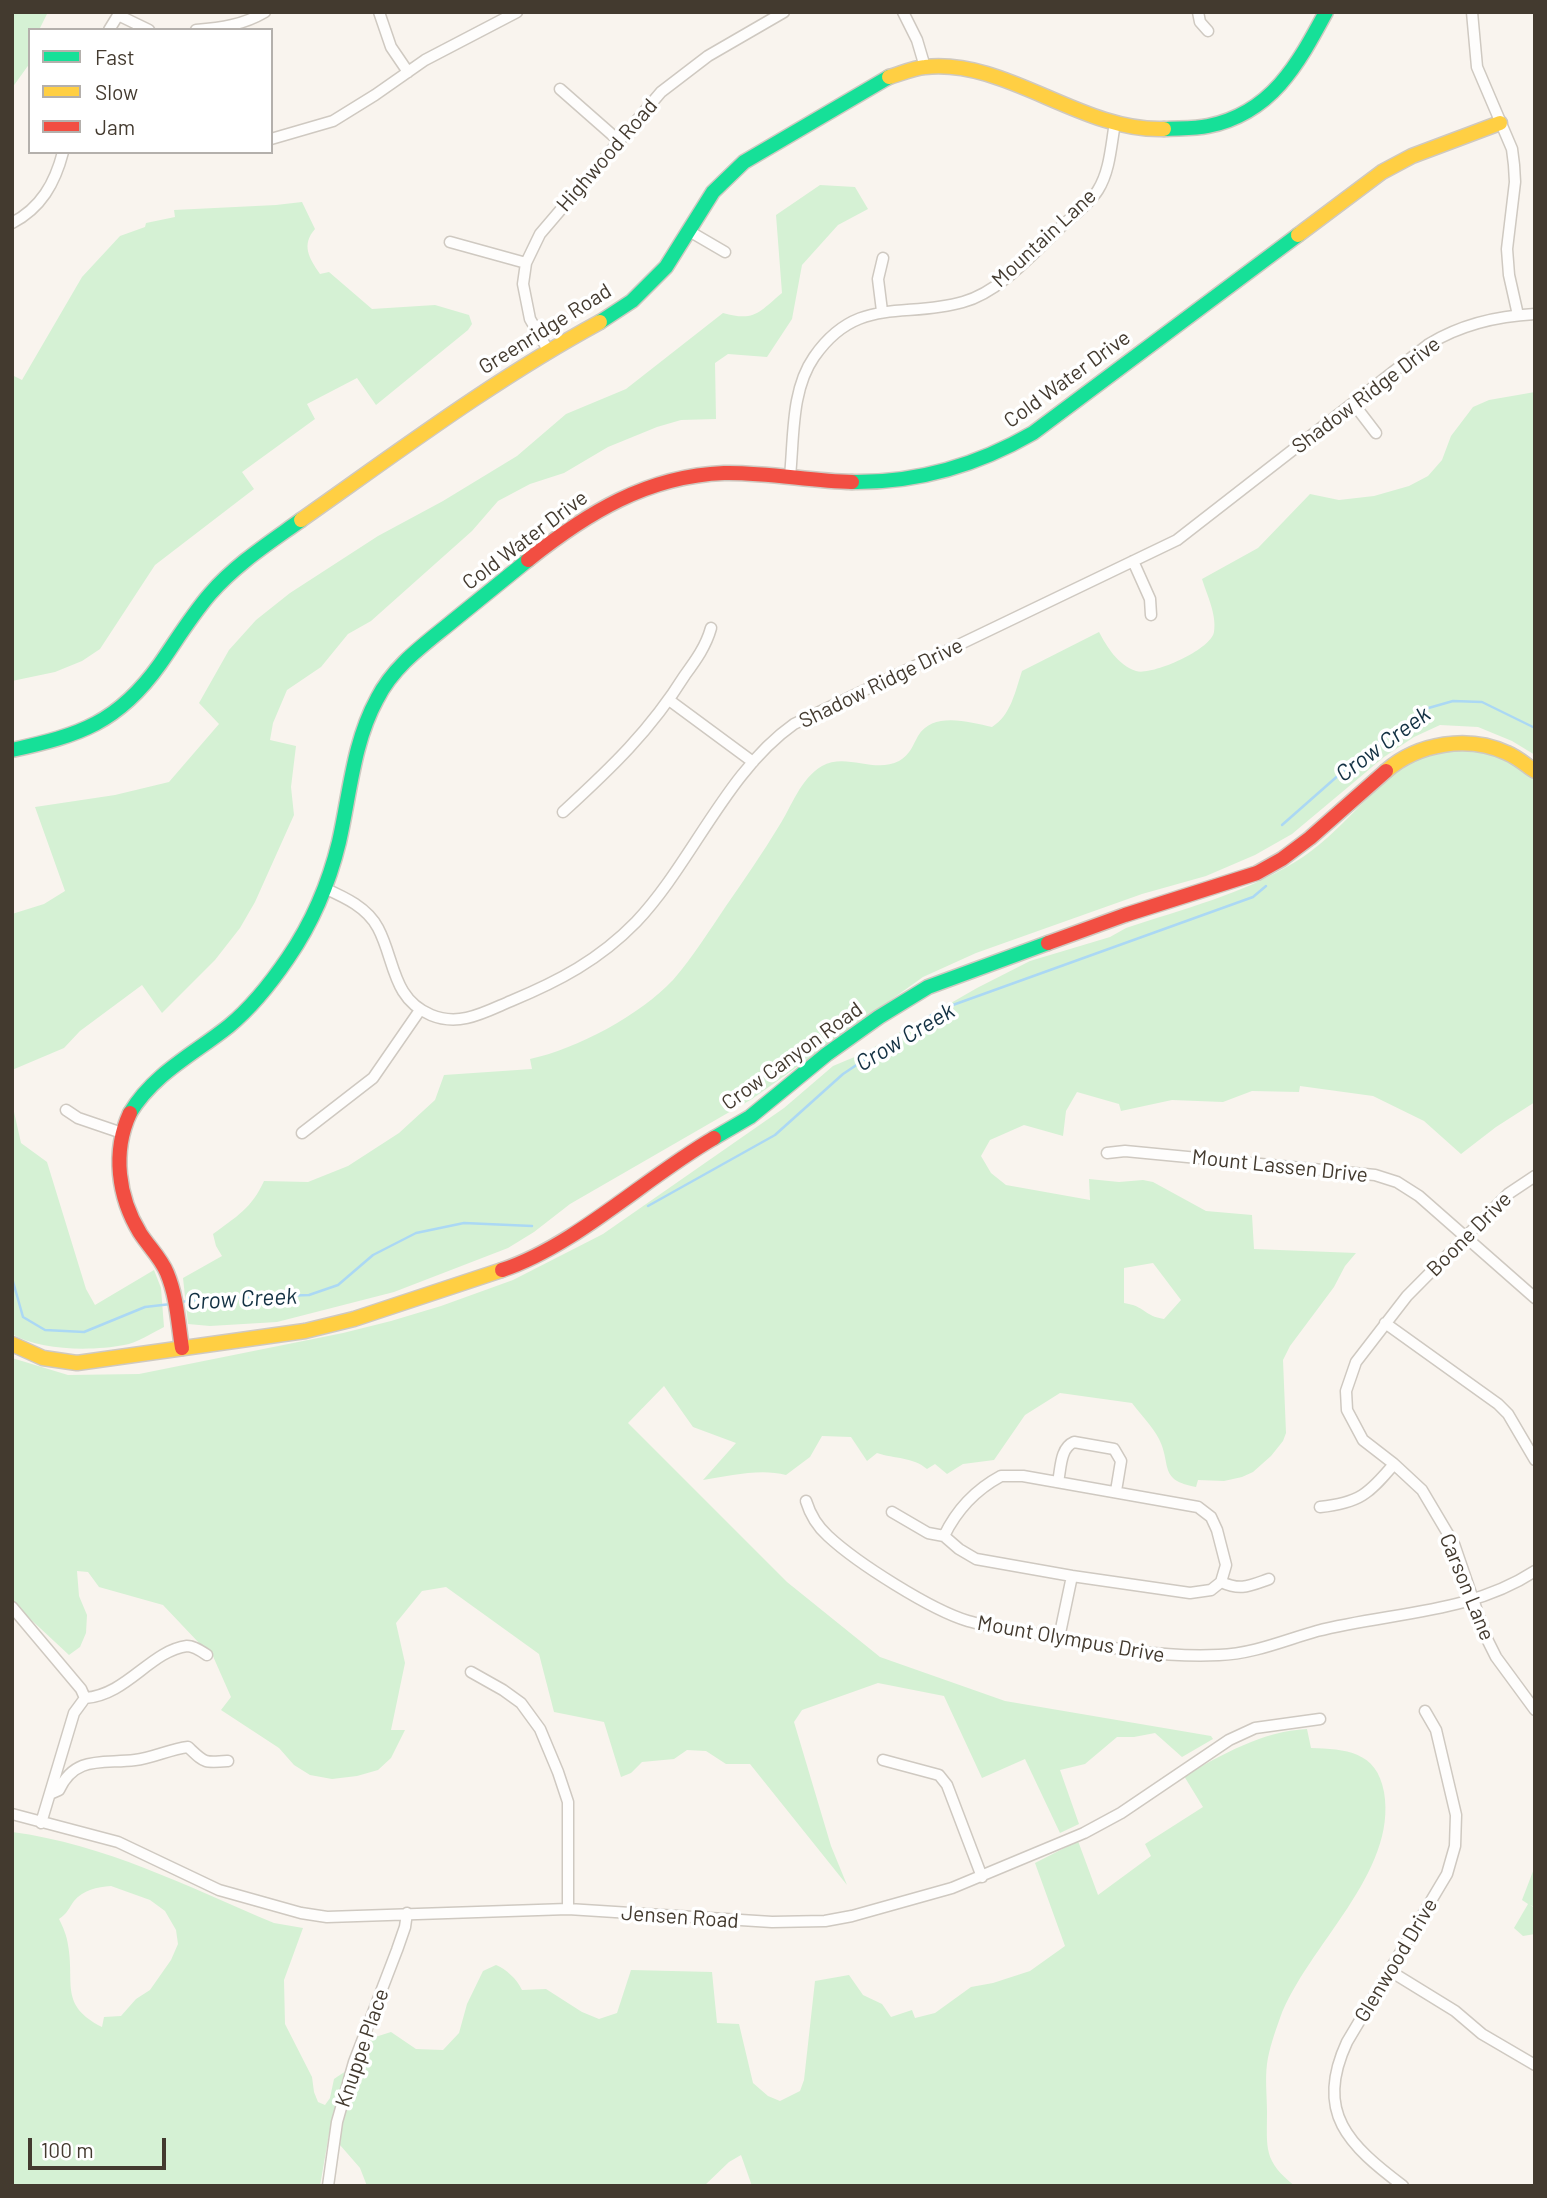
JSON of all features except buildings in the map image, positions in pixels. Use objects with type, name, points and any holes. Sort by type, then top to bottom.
[{"type":"street","points":[[219,28],[251,20],[265,12]]},
{"type":"street","points":[[379,12],[391,47],[408,72]]},
{"type":"street","points":[[273,138],[333,121],[444,49],[517,12]]},
{"type":"street","name":"Highwood Road","points":[[548,350],[526,308],[523,284],[526,263],[540,233],[661,92],[708,56],[784,12]]},
{"type":"street","points":[[903,12],[917,40],[925,67]]},
{"type":"street","points":[[1198,12],[1200,22],[1208,31]]},
{"type":"street","name":"Greenridge Road","points":[[12,750],[73,734],[121,708],[149,678],[199,607],[226,576],[250,556],[483,392],[632,301],[666,267],[713,192],[756,153],[888,77],[925,67],[943,66],[976,71],[1115,123],[1158,129],[1206,127],[1228,121],[1266,100],[1291,74],[1326,12]]},
{"type":"street","points":[[1472,12],[1477,67],[1511,149],[1514,165],[1515,182],[1507,249],[1517,315]]},
{"type":"street","points":[[119,13],[145,28]]},
{"type":"street","points":[[560,89],[618,140]]},
{"type":"street","name":"Mountain Lane","points":[[790,476],[794,421],[802,381],[826,342],[840,329],[856,320],[882,311],[951,305],[982,295],[999,284],[1097,191],[1111,152],[1115,123]]},
{"type":"street","name":"Cold Water Drive","points":[[182,1348],[167,1272],[132,1220],[123,1198],[119,1169],[122,1133],[131,1111],[156,1078],[210,1041],[255,1001],[289,957],[324,888],[338,845],[366,722],[387,682],[411,656],[573,525],[634,491],[698,475],[747,473],[862,482],[900,481],[940,474],[998,453],[1033,433],[1382,172],[1412,156],[1500,123]]},
{"type":"street","points":[[12,223],[33,209],[51,189],[62,154]]},
{"type":"street","points":[[689,230],[725,252]]},
{"type":"street","points":[[450,242],[526,263]]},
{"type":"street","points":[[882,311],[878,279],[883,258]]},
{"type":"street","name":"Shadow Ridge Drive","points":[[419,1010],[446,1020],[473,1017],[557,982],[598,955],[637,920],[753,762],[777,736],[811,715],[1177,540],[1429,344],[1452,331],[1477,321],[1535,314]]},
{"type":"street","points":[[1353,403],[1376,433]]},
{"type":"street","points":[[1133,561],[1150,599],[1151,615]]},
{"type":"street","points":[[563,812],[618,761],[669,700],[706,643],[711,628]]},
{"type":"street","points":[[669,700],[753,762]]},
{"type":"street","name":"Crow Canyon Road","points":[[12,1344],[32,1355],[60,1363],[77,1363],[317,1328],[354,1319],[517,1265],[568,1237],[687,1153],[750,1117],[827,1054],[913,995],[944,980],[1073,934],[1256,873],[1282,859],[1310,838],[1379,776],[1415,753],[1456,743],[1482,745],[1508,753],[1535,771]]},
{"type":"street","points":[[302,1133],[373,1078],[419,1010],[404,995],[397,982],[378,928],[368,914],[353,902],[324,888]]},
{"type":"street","points":[[66,1110],[78,1118],[122,1133]]},
{"type":"street","name":"Mount Lassen Drive","points":[[1107,1153],[1125,1151],[1375,1175],[1397,1182],[1419,1196],[1535,1298]]},
{"type":"street","name":"Boone Drive","points":[[1407,1296],[1508,1194],[1535,1176]]},
{"type":"street","name":"Carson Lane","points":[[1407,1296],[1356,1362],[1346,1391],[1347,1410],[1363,1440],[1422,1490],[1454,1544],[1486,1637],[1496,1657],[1535,1710]]},
{"type":"street","points":[[1385,1323],[1498,1404],[1508,1414],[1535,1460]]},
{"type":"street","points":[[1058,1482],[1064,1451],[1074,1442],[1114,1449],[1121,1461],[1116,1491]]},
{"type":"street","points":[[1320,1507],[1346,1504],[1359,1499],[1394,1464]]},
{"type":"street","points":[[892,1512],[928,1533],[944,1535],[959,1549],[976,1559],[1072,1576],[1190,1593],[1211,1590],[1221,1582],[1226,1565],[1211,1517],[1198,1507],[1023,1476],[1001,1476],[984,1485],[955,1513],[944,1535]]},
{"type":"street","name":"Mount Olympus Drive","points":[[806,1501],[810,1514],[827,1535],[866,1566],[923,1600],[967,1621],[1167,1656],[1223,1656],[1268,1647],[1317,1631],[1473,1600],[1535,1571]]},
{"type":"street","points":[[1059,1638],[1072,1576]]},
{"type":"street","points":[[1221,1582],[1233,1588],[1246,1587],[1269,1579]]},
{"type":"street","points":[[12,1607],[81,1689],[85,1698]]},
{"type":"street","points":[[41,1823],[74,1713],[85,1698],[98,1697],[113,1691],[158,1659],[187,1646],[207,1655]]},
{"type":"street","points":[[471,1672],[521,1703],[540,1728],[568,1802],[568,1909]]},
{"type":"street","name":"Glenwood Drive","points":[[1403,2186],[1372,2162],[1350,2140],[1340,2122],[1334,2100],[1338,2062],[1347,2042],[1447,1874],[1455,1846],[1456,1815],[1447,1772],[1436,1730],[1425,1711]]},
{"type":"street","name":"Jensen Road","points":[[12,1814],[118,1842],[219,1890],[301,1913],[327,1917],[568,1909],[712,1920],[825,1921],[952,1888],[982,1877],[1084,1833],[1121,1813],[1229,1740],[1255,1728],[1320,1718]]},
{"type":"street","points":[[50,1794],[59,1790],[63,1781],[80,1766],[96,1762],[135,1760],[188,1747],[199,1760],[207,1763],[228,1761]]},
{"type":"street","points":[[883,1760],[939,1774],[947,1784],[982,1877]]},
{"type":"street","name":"Knuppe Place","points":[[328,2186],[337,2122],[351,2074],[405,1927],[407,1913]]},
{"type":"street","points":[[1390,1971],[1455,2011],[1482,2034],[1535,2065]]},
{"type":"green space","points":[[12,12],[48,12],[40,28],[28,28],[28,66],[12,88]]},
{"type":"green space","points":[[820,185],[855,187],[868,209],[838,225],[802,265],[792,319],[767,357],[728,354],[715,363],[716,419],[681,420],[657,427],[608,447],[564,473],[530,484],[498,501],[472,531],[371,621],[348,634],[321,667],[287,690],[273,723],[270,740],[296,746],[291,787],[294,815],[255,902],[240,928],[215,960],[162,1013],[142,985],[80,1031],[64,1048],[12,1070],[12,914],[44,904],[65,891],[35,807],[115,795],[169,782],[219,724],[199,703],[229,650],[256,620],[290,593],[378,536],[517,456],[566,414],[626,389],[723,313],[750,316],[762,310],[782,293],[776,215]]},
{"type":"green space","points":[[302,202],[315,229],[308,241],[308,252],[320,274],[329,272],[372,309],[435,305],[469,315],[472,324],[376,405],[357,378],[307,404],[315,419],[242,472],[254,489],[155,565],[100,649],[82,661],[55,672],[12,681],[12,375],[22,380],[82,277],[120,236],[145,227],[146,223],[175,217],[174,210]]},
{"type":"green space","points":[[1535,392],[1535,755],[1512,741],[1478,727],[1440,725],[1414,737],[1384,757],[1292,834],[1255,855],[1206,876],[1142,894],[976,953],[923,977],[752,1099],[570,1204],[508,1248],[394,1292],[277,1322],[210,1326],[188,1324],[183,1278],[222,1256],[213,1234],[249,1205],[264,1181],[308,1182],[348,1166],[399,1133],[435,1100],[444,1075],[532,1069],[530,1059],[568,1047],[607,1029],[659,993],[694,953],[766,847],[802,785],[814,771],[831,762],[880,765],[899,761],[909,753],[925,728],[933,723],[952,720],[992,727],[1008,710],[1022,671],[1099,632],[1118,660],[1136,671],[1154,670],[1192,654],[1210,639],[1215,625],[1202,579],[1258,548],[1310,494],[1339,500],[1374,496],[1409,486],[1428,476],[1442,460],[1451,436],[1473,407],[1489,400]]},
{"type":"green space","points":[[1464,747],[1505,756],[1535,778],[1535,1102],[1461,1154],[1424,1121],[1373,1096],[1300,1086],[1299,1092],[1252,1091],[1223,1102],[1172,1100],[1121,1111],[1119,1104],[1077,1092],[1066,1111],[1063,1136],[1024,1125],[990,1140],[981,1156],[991,1173],[1006,1185],[1090,1200],[1089,1179],[1119,1182],[1143,1180],[1153,1182],[1206,1211],[1252,1215],[1254,1249],[1356,1253],[1290,1346],[1283,1360],[1286,1433],[1271,1456],[1253,1472],[1224,1481],[1198,1480],[1196,1487],[1184,1484],[1171,1476],[1159,1439],[1132,1403],[1060,1393],[1025,1415],[994,1460],[963,1464],[947,1474],[935,1464],[927,1469],[910,1460],[877,1453],[867,1461],[851,1437],[822,1436],[810,1457],[786,1475],[755,1472],[703,1480],[736,1443],[693,1427],[664,1386],[628,1423],[787,1582],[880,1657],[1005,1701],[1211,1736],[1213,1739],[1182,1757],[1155,1733],[1117,1737],[1085,1764],[1060,1770],[1079,1824],[1060,1833],[1025,1759],[982,1778],[944,1696],[878,1683],[802,1710],[794,1722],[831,1846],[847,1885],[750,1764],[726,1764],[706,1751],[687,1750],[674,1759],[642,1762],[631,1773],[621,1777],[604,1722],[554,1712],[539,1654],[446,1587],[422,1591],[396,1623],[405,1663],[391,1730],[405,1730],[391,1758],[378,1770],[357,1776],[332,1779],[310,1775],[294,1765],[279,1748],[221,1710],[231,1697],[212,1654],[163,1605],[99,1587],[88,1572],[77,1571],[79,1596],[87,1615],[86,1633],[80,1647],[69,1655],[12,1602],[12,1358],[68,1375],[139,1374],[391,1321],[513,1280],[603,1234],[784,1108],[833,1066],[864,1053],[1030,961],[1110,937],[1126,928],[1212,900],[1275,873],[1312,851],[1401,770],[1422,758]],"holes":[[[1153,1263],[1181,1300],[1164,1319],[1124,1303],[1124,1268]]]},
{"type":"green space","points":[[12,1103],[21,1143],[47,1162],[86,1289],[95,1305],[154,1270],[161,1288],[164,1327],[129,1344],[97,1348],[52,1347],[12,1334]]},
{"type":"green space","points":[[1307,1729],[1311,1748],[1347,1752],[1367,1760],[1380,1778],[1384,1792],[1385,1822],[1377,1851],[1364,1880],[1293,1991],[1280,2018],[1269,2052],[1266,2082],[1267,2145],[1277,2169],[1295,2186],[752,2186],[741,2155],[729,2162],[704,2186],[367,2186],[360,2168],[340,2145],[341,2135],[329,2134],[320,2186],[12,2186],[12,1832],[80,1846],[146,1868],[274,1923],[303,1928],[284,1980],[285,2024],[312,2077],[318,2102],[325,2105],[330,2098],[334,2079],[356,2063],[369,2039],[391,2032],[416,2049],[443,2050],[459,2033],[467,2004],[483,1971],[496,1965],[511,1975],[522,1990],[546,1989],[582,2012],[599,2019],[617,2013],[631,1970],[712,1972],[717,2023],[739,2024],[753,2083],[768,2096],[780,2101],[800,2091],[804,2080],[815,1981],[849,1975],[863,1995],[882,2004],[891,2017],[912,2010],[915,2018],[935,2013],[971,1987],[1030,1971],[1065,1946],[1035,1863],[1078,1841],[1098,1895],[1151,1856],[1145,1844],[1203,1807],[1184,1776],[1243,1745],[1290,1731]],"holes":[[[111,1886],[150,1900],[165,1911],[176,1930],[178,1944],[171,1960],[150,1990],[136,1999],[121,2016],[104,2017],[102,2027],[88,2019],[74,2002],[67,1942],[59,1919],[82,1894],[101,1887]]]},
{"type":"green space","points":[[1535,1866],[1535,1907],[1530,1905],[1535,1908],[1535,1934],[1523,1936],[1514,1928],[1528,1904],[1522,1900]]},
{"type":"waterway","name":"Crow Creek","points":[[1282,825],[1366,751],[1425,709],[1453,701],[1482,702],[1535,728]]},
{"type":"waterway","name":"Crow Creek","points":[[648,1206],[775,1135],[843,1074],[939,1010],[1253,897],[1266,886]]},
{"type":"waterway","name":"Crow Creek","points":[[181,1302],[309,1295],[338,1285],[373,1255],[416,1233],[464,1223],[532,1226]]},
{"type":"waterway","name":"Crow Creek","points":[[12,1278],[23,1317],[45,1330],[84,1332],[145,1307],[171,1304]]},
{"type":"traffic: fast","points":[[1164,129],[1208,126],[1230,120],[1250,110],[1280,84],[1305,50],[1326,12]]},
{"type":"traffic: fast","points":[[600,322],[632,301],[666,267],[713,192],[744,162],[889,77]]},
{"type":"traffic: fast","points":[[852,482],[923,476],[968,463],[1012,445],[1033,433],[1298,235]]},
{"type":"traffic: fast","points":[[12,750],[78,732],[113,713],[144,684],[196,611],[220,583],[253,554],[301,520]]},
{"type":"traffic: fast","points":[[130,1113],[163,1075],[246,1011],[297,945],[319,902],[330,872],[362,733],[384,687],[401,665],[421,647],[528,560]]},
{"type":"traffic: fast","points":[[714,1138],[750,1117],[827,1054],[879,1017],[928,987],[1048,943]]},
{"type":"traffic: slow","points":[[889,77],[925,67],[955,67],[1014,83],[1103,119],[1133,127],[1164,129]]},
{"type":"traffic: slow","points":[[1298,235],[1382,172],[1412,156],[1500,123]]},
{"type":"traffic: slow","points":[[301,520],[485,392],[600,322]]},
{"type":"traffic: slow","points":[[1386,771],[1399,761],[1428,748],[1460,743],[1492,747],[1518,759],[1535,771]]},
{"type":"traffic: slow","points":[[12,1344],[43,1358],[77,1363],[305,1331],[354,1319],[502,1270]]},
{"type":"traffic: jam","points":[[528,560],[573,527],[619,500],[669,481],[740,473],[852,482]]},
{"type":"traffic: jam","points":[[1048,943],[1257,873],[1310,838],[1386,771]]},
{"type":"traffic: jam","points":[[130,1113],[124,1128],[119,1159],[122,1189],[140,1233],[167,1273],[175,1301],[182,1348]]},
{"type":"traffic: jam","points":[[502,1270],[556,1245],[714,1138]]}]
